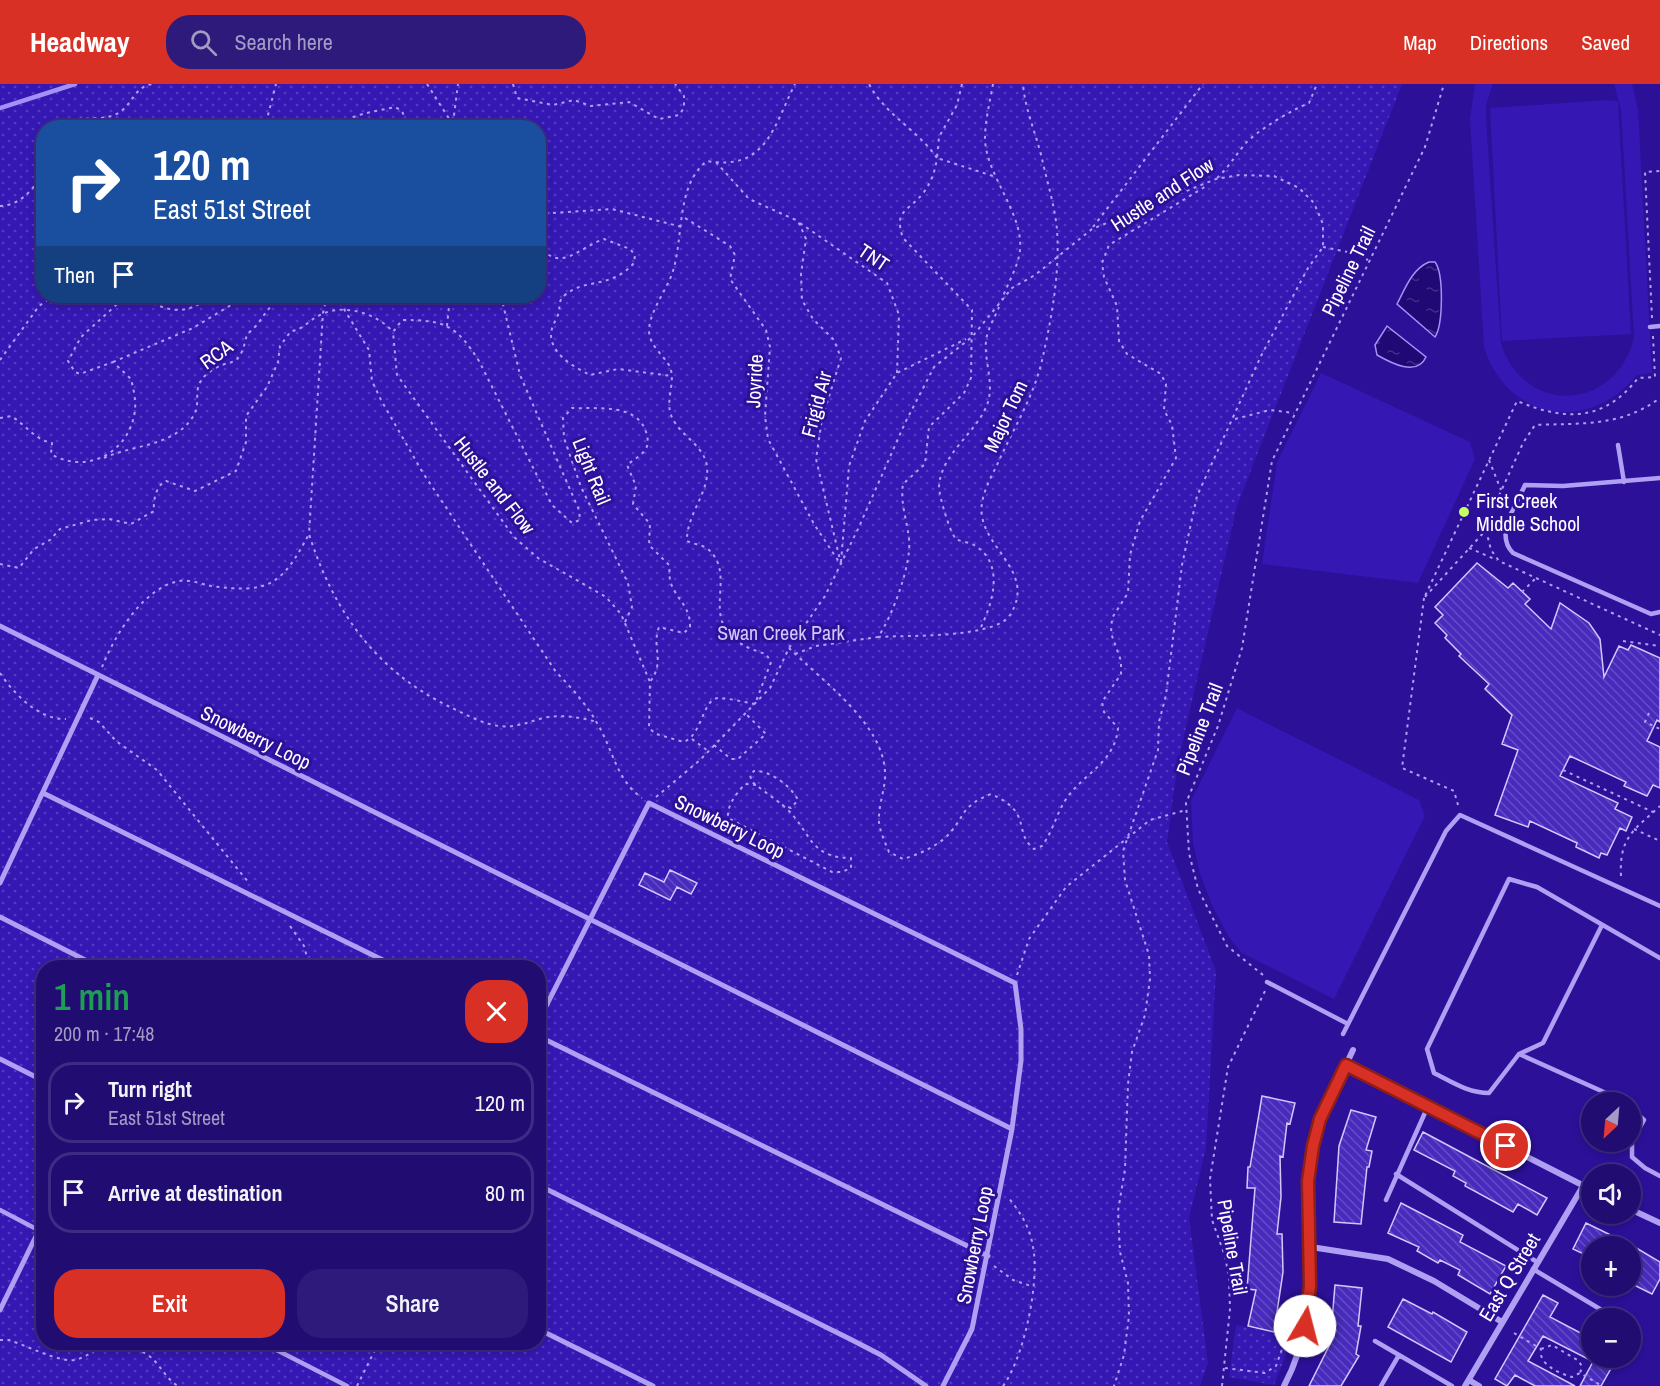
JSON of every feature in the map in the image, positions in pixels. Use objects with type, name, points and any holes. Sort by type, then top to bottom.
[{"type":"street","name":"Snowberry Loop","points":[[0,626],[590,919],[649,803],[1015,983],[1021,1029],[1021,1061],[1012,1129],[972,1329],[943,1386]]},
{"type":"street","points":[[0,883],[98,675]]},
{"type":"street","points":[[43,793],[383,960]]},
{"type":"street","points":[[0,917],[85,960]]},
{"type":"street","points":[[546,1006],[590,919],[1012,1129]]},
{"type":"street","points":[[546,1040],[988,1256]]},
{"type":"street","points":[[1284,1386],[1302,1345],[1310,1286],[1308,1181],[1313,1146],[1320,1119],[1353,1050]]},
{"type":"street","points":[[0,1059],[36,1077]]},
{"type":"street","points":[[1346,1065],[1581,1185]]},
{"type":"street","points":[[546,1189],[860,1345],[926,1386]]},
{"type":"street","name":"East Q Street","points":[[1466,1383],[1581,1189]]},
{"type":"street","points":[[1641,1214],[1660,1223]]},
{"type":"street","points":[[0,1310],[36,1242]]},
{"type":"street","points":[[1311,1247],[1345,1250],[1388,1259],[1434,1281],[1502,1322]]},
{"type":"street","points":[[546,1333],[653,1386]]},
{"type":"street","points":[[1466,1383],[1479,1386]]},
{"type":"lane","points":[[1651,327],[1660,326]]},
{"type":"lane","points":[[1618,444],[1624,482]]},
{"type":"lane","points":[[1660,478],[1624,482],[1525,485],[1503,534],[1505,545],[1513,553],[1651,614],[1660,612]]},
{"type":"lane","points":[[1343,1034],[1446,831],[1460,815],[1660,906]]},
{"type":"lane","points":[[1602,925],[1543,1044],[1519,1054],[1489,1093],[1476,1093],[1434,1072],[1427,1049],[1509,879],[1537,887],[1660,958]]},
{"type":"lane","points":[[1267,982],[1348,1024]]},
{"type":"lane","points":[[1519,1054],[1604,1092]]},
{"type":"lane","points":[[1386,1200],[1428,1106]]},
{"type":"lane","points":[[1632,1152],[1632,1157],[1645,1168],[1660,1176]]},
{"type":"lane","points":[[1396,1174],[1537,1262]]},
{"type":"lane","points":[[0,1210],[36,1229]]},
{"type":"lane","points":[[1533,1269],[1598,1308]]},
{"type":"lane","points":[[1375,1341],[1452,1386]]},
{"type":"lane","points":[[277,1350],[347,1386]]},
{"type":"lane","points":[[1381,1386],[1399,1355]]},
{"type":"path","points":[[75,120],[107,118],[122,111],[133,94],[153,84]]},
{"type":"path","points":[[268,120],[276,84]]},
{"type":"path","points":[[427,84],[451,120]]},
{"type":"path","points":[[453,120],[458,84]]},
{"type":"path","points":[[513,84],[517,98],[536,103],[553,105],[574,100],[591,106],[629,102],[659,119],[678,115],[684,108],[684,96],[675,84]]},
{"type":"path","points":[[755,704],[771,662],[766,654],[747,649],[732,638],[721,621],[718,597],[721,578],[716,560],[706,548],[687,541],[686,531],[708,466],[702,453],[675,424],[670,414],[672,376],[670,366],[652,344],[649,332],[674,268],[684,217],[686,190],[695,170],[707,161],[729,164],[761,150],[795,84]]},
{"type":"path","points":[[869,84],[876,98],[903,126],[929,146],[937,158],[994,176]]},
{"type":"path","points":[[795,654],[816,646],[878,637],[888,623],[910,554],[901,495],[903,484],[925,464],[929,427],[964,393],[971,378],[972,310],[903,238],[898,224],[903,210],[922,194],[934,176],[939,137],[957,105],[962,84]]},
{"type":"path","points":[[981,629],[993,601],[993,572],[988,559],[975,545],[957,539],[950,531],[939,490],[941,474],[987,405],[990,390],[986,340],[1020,255],[1020,237],[1007,199],[994,176],[985,140],[993,84]]},
{"type":"path","name":"Major Tom","points":[[878,637],[964,632],[996,626],[1009,616],[1016,596],[1016,575],[988,533],[982,504],[989,482],[1032,392],[1043,359],[1058,257],[1056,228],[1041,157],[1025,105],[1023,84]]},
{"type":"path","points":[[340,303],[369,350],[372,381],[428,481],[556,672],[576,693],[597,722],[628,788],[649,803],[708,751],[770,688],[789,648],[825,596],[905,423],[934,367],[972,337],[1012,288],[1058,257],[1092,229],[1203,84]]},
{"type":"path","name":"Hustle and Flow","points":[[789,648],[843,697],[851,710],[871,730],[886,771],[879,820],[889,852],[903,859],[919,854],[945,837],[974,801],[991,794],[1008,801],[1019,814],[1026,842],[1034,849],[1042,846],[1050,835],[1069,795],[1100,766],[1117,741],[1118,728],[1104,712],[1102,702],[1121,674],[1122,661],[1110,633],[1113,618],[1128,593],[1130,555],[1140,521],[1176,458],[1172,425],[1164,410],[1166,384],[1161,374],[1127,354],[1119,341],[1117,306],[1104,277],[1102,263],[1109,245],[1216,179],[1254,135],[1276,123],[1290,110],[1309,103],[1317,84]]},
{"type":"path","name":"Pipeline Trail","points":[[1222,1386],[1225,1368],[1229,1278],[1225,1256],[1212,1220],[1210,1179],[1228,1067],[1267,982],[1263,975],[1227,946],[1212,920],[1198,889],[1191,862],[1186,810],[1191,786],[1218,726],[1239,659],[1254,585],[1269,473],[1294,413],[1425,147],[1444,84]]},
{"type":"path","points":[[343,120],[395,107],[402,111],[406,120]]},
{"type":"path","points":[[716,162],[749,199],[798,221]]},
{"type":"path","points":[[1460,815],[1454,791],[1402,768],[1424,597],[1517,401],[1542,411],[1562,415],[1580,414],[1616,401],[1638,378],[1656,377],[1651,327],[1645,172],[1660,171]]},
{"type":"path","points":[[1092,229],[1216,179],[1239,175],[1274,176],[1299,188],[1314,203],[1323,224],[1323,247],[1308,268],[1261,356],[1197,496],[1182,565],[1166,695],[1159,722],[1158,750],[1122,856],[1125,880],[1149,955],[1150,979],[1145,1015],[1132,1052],[1128,1084],[1125,1169],[1118,1211],[1120,1252],[1128,1283],[1129,1316],[1124,1355],[1114,1386]]},
{"type":"path","points":[[0,206],[13,205],[36,185]]},
{"type":"path","points":[[546,213],[612,209],[682,227]]},
{"type":"path","name":"Joyride","points":[[684,217],[730,246],[735,255],[730,279],[766,330],[770,347],[765,416],[768,439],[814,524],[841,564]]},
{"type":"path","name":"TNT","points":[[798,221],[887,283],[899,315],[897,373]]},
{"type":"path","name":"Frigid Air","points":[[798,221],[806,239],[801,274],[802,300],[813,319],[834,340],[842,358],[822,419],[816,459],[841,564]]},
{"type":"path","points":[[546,254],[555,258],[565,258],[604,239],[630,249],[635,255],[634,263],[614,280],[565,294],[559,302],[551,334],[553,345],[562,357],[590,375],[618,369],[672,376]]},
{"type":"path","points":[[1323,247],[1353,253],[1368,261]]},
{"type":"path","points":[[0,360],[43,303]]},
{"type":"path","name":"RCA","points":[[118,303],[81,337],[68,361],[75,372],[80,374],[113,362],[193,328],[234,303]]},
{"type":"path","points":[[152,303],[162,309],[196,308],[202,303]]},
{"type":"path","name":"RCA","points":[[98,461],[116,453],[175,435],[194,416],[197,387],[209,373],[238,358],[246,350],[247,334],[259,325],[265,310],[273,303]]},
{"type":"path","points":[[325,303],[309,534],[320,568],[345,615],[380,660],[410,684],[464,714],[498,726],[523,726],[556,716],[581,717],[597,722]]},
{"type":"path","points":[[447,326],[449,303]]},
{"type":"path","name":"Hustle and Flow","points":[[503,303],[520,375],[579,510],[580,520],[572,523],[552,505],[479,361],[465,339],[447,326],[431,320],[402,320],[393,333],[397,375],[514,537],[538,558],[606,597],[625,622],[650,682],[649,728],[656,734],[678,742],[692,739]]},
{"type":"path","points":[[0,564],[19,568],[34,549],[50,540],[60,529],[92,520],[109,519],[131,524],[154,511],[153,503],[160,485],[166,481],[195,491],[236,471],[246,442],[246,416],[267,387],[276,368],[280,346],[291,331],[298,330],[323,313],[345,310],[383,320],[393,333]]},
{"type":"path","points":[[841,564],[849,466],[865,421],[897,373],[972,337]]},
{"type":"path","points":[[0,418],[11,416],[22,422],[40,441],[52,443],[51,454],[61,460],[84,464],[98,461],[118,446],[134,416],[131,379],[113,362]]},
{"type":"path","points":[[1424,597],[1486,530],[1501,490],[1523,443],[1535,425],[1614,421],[1644,410],[1660,398]]},
{"type":"path","name":"Light Rail","points":[[625,622],[632,607],[628,583],[581,487],[564,438],[563,418],[572,408],[632,414],[641,419],[648,435],[648,446],[644,452],[627,465],[627,470],[636,486],[633,504],[650,524],[649,545],[670,566],[668,580],[671,588],[690,614],[690,627],[684,633],[660,627],[656,637],[658,671],[650,682]]},
{"type":"path","points":[[1233,419],[1270,410],[1294,413]]},
{"type":"path","points":[[1489,460],[1501,490]]},
{"type":"path","points":[[1486,530],[1491,550],[1499,561]]},
{"type":"path","points":[[98,675],[108,652],[133,611],[167,585],[181,580],[252,590],[266,585],[293,564],[309,534]]},
{"type":"path","points":[[1469,548],[1660,635]]},
{"type":"path","points":[[1522,592],[1536,578]]},
{"type":"path","points":[[1623,640],[1660,646]]},
{"type":"path","points":[[0,673],[19,696],[44,714],[59,719],[92,718],[99,722],[116,741],[157,770],[253,887]]},
{"type":"path","points":[[708,751],[692,739],[700,726],[706,706],[713,699],[719,697],[755,704]]},
{"type":"path","points":[[1649,712],[1645,722],[1660,729]]},
{"type":"path","points":[[714,745],[731,759],[738,759],[766,734],[746,714]]},
{"type":"path","points":[[1563,770],[1653,812]]},
{"type":"path","points":[[756,785],[745,784],[739,791],[727,810],[728,818],[832,872],[842,872],[850,868],[850,858],[836,858],[813,846],[782,805],[756,785],[752,782],[750,776],[754,771],[760,771],[787,786],[798,800],[791,808],[782,805]]},
{"type":"path","points":[[1621,876],[1622,849],[1634,829],[1660,806]]},
{"type":"path","points":[[1015,983],[1029,939],[1050,907],[1084,870],[1150,820],[1186,810]]},
{"type":"path","points":[[1634,829],[1660,842]]},
{"type":"path","points":[[283,919],[304,946],[308,960]]},
{"type":"path","points":[[1001,1188],[1023,1217],[1031,1236],[1035,1261],[1022,1350],[1015,1369],[1003,1386]]},
{"type":"path","points":[[988,1256],[1001,1273],[1032,1287]]},
{"type":"path","points":[[1514,1333],[1541,1348],[1552,1345],[1580,1361],[1582,1367],[1580,1373],[1572,1377],[1543,1362],[1540,1356],[1541,1348]]},
{"type":"path","points":[[1225,1368],[1265,1373],[1276,1366],[1286,1338]]},
{"type":"path","points":[[0,1340],[9,1340],[36,1349]]},
{"type":"path","points":[[38,1350],[67,1360],[85,1358],[98,1350]]},
{"type":"path","points":[[137,1350],[157,1363],[168,1380],[178,1386]]},
{"type":"path","points":[[357,1386],[375,1350]]},
{"type":"path","points":[[1580,1373],[1602,1386]]},
{"type":"green space","name":"Swan Creek Park","points":[[0,84],[1402,84],[1237,506],[1178,762],[1167,842],[1216,971],[1206,1148],[1189,1218],[1208,1363],[1200,1386],[0,1386]]},
{"type":"green space","points":[[1475,84],[1493,84],[1486,105],[1486,118],[1501,344],[1513,368],[1530,384],[1549,393],[1570,396],[1591,391],[1609,380],[1624,362],[1634,337],[1621,110],[1614,84],[1632,84],[1638,109],[1652,373],[1637,375],[1618,394],[1596,406],[1574,412],[1551,411],[1530,404],[1511,391],[1495,372],[1484,347],[1470,119]]},
{"type":"green space","points":[[1618,101],[1631,334],[1502,341],[1490,108]]},
{"type":"green space","points":[[1321,373],[1470,442],[1475,459],[1418,583],[1262,564],[1277,462]]},
{"type":"green space","points":[[1237,708],[1419,800],[1425,816],[1334,999],[1242,953],[1228,936],[1212,905],[1200,874],[1193,843],[1191,801]]},
{"type":"green space","points":[[1236,1325],[1293,1337],[1274,1385],[1229,1377]]},
{"type":"water","points":[[1429,262],[1435,262],[1438,268],[1441,288],[1440,322],[1435,337],[1397,304],[1414,274]]},
{"type":"water","points":[[1387,326],[1426,357],[1422,363],[1417,366],[1403,366],[1377,355],[1375,345]]},
{"type":"building","points":[[1477,563],[1508,588],[1513,583],[1530,599],[1525,604],[1551,629],[1560,603],[1589,623],[1600,639],[1604,677],[1619,646],[1628,650],[1631,645],[1660,658],[1660,722],[1657,720],[1647,741],[1660,747],[1660,788],[1653,785],[1647,796],[1624,786],[1626,782],[1570,756],[1560,776],[1618,803],[1615,809],[1632,817],[1626,831],[1620,828],[1607,855],[1601,853],[1599,858],[1576,847],[1577,843],[1530,821],[1528,827],[1495,815],[1518,750],[1502,744],[1512,715],[1485,689],[1489,684],[1459,656],[1461,654],[1445,638],[1447,635],[1435,623],[1443,615],[1435,607]]},
{"type":"building","points":[[670,870],[697,883],[691,894],[677,887],[670,900],[639,885],[645,873],[664,882]]},
{"type":"building","points":[[1262,1096],[1295,1103],[1290,1124],[1287,1123],[1283,1157],[1280,1156],[1281,1197],[1277,1234],[1282,1234],[1283,1272],[1274,1332],[1248,1326],[1256,1290],[1247,1289],[1255,1188],[1247,1188],[1248,1167],[1250,1167]]},
{"type":"building","points":[[1351,1110],[1376,1117],[1366,1150],[1372,1151],[1369,1167],[1367,1167],[1361,1224],[1334,1222],[1339,1146]]},
{"type":"building","points":[[1423,1132],[1547,1198],[1537,1215],[1518,1204],[1513,1212],[1465,1186],[1466,1183],[1453,1176],[1455,1171],[1414,1150]]},
{"type":"building","points":[[1401,1203],[1463,1235],[1460,1242],[1506,1266],[1490,1294],[1458,1275],[1460,1270],[1440,1260],[1438,1263],[1417,1251],[1419,1247],[1388,1233]]},
{"type":"building","points":[[1586,1224],[1613,1236],[1581,1236],[1581,1253],[1573,1249]]},
{"type":"building","points":[[1641,1251],[1660,1262],[1660,1279],[1652,1294],[1641,1288]]},
{"type":"building","points":[[1335,1285],[1362,1288],[1358,1326],[1361,1326],[1356,1354],[1359,1356],[1341,1386],[1309,1386],[1330,1344]]},
{"type":"building","points":[[1543,1295],[1558,1303],[1550,1317],[1581,1333],[1581,1355],[1543,1336],[1528,1361],[1575,1386],[1535,1386],[1515,1375],[1507,1386],[1495,1379]]},
{"type":"building","points":[[1403,1299],[1432,1314],[1433,1312],[1467,1332],[1451,1362],[1388,1327]]},
{"type":"building","points":[[1590,1368],[1611,1368],[1601,1386],[1580,1386]]},
{"type":"waterway","points":[[0,108],[75,84]]},
{"type":"place","name":"First Creek Middle School","points":[[1464,512]]},
{"type":"route","points":[[1305,1326],[1310,1286],[1311,1247],[1308,1181],[1313,1146],[1320,1119],[1346,1065],[1506,1146]]}]
